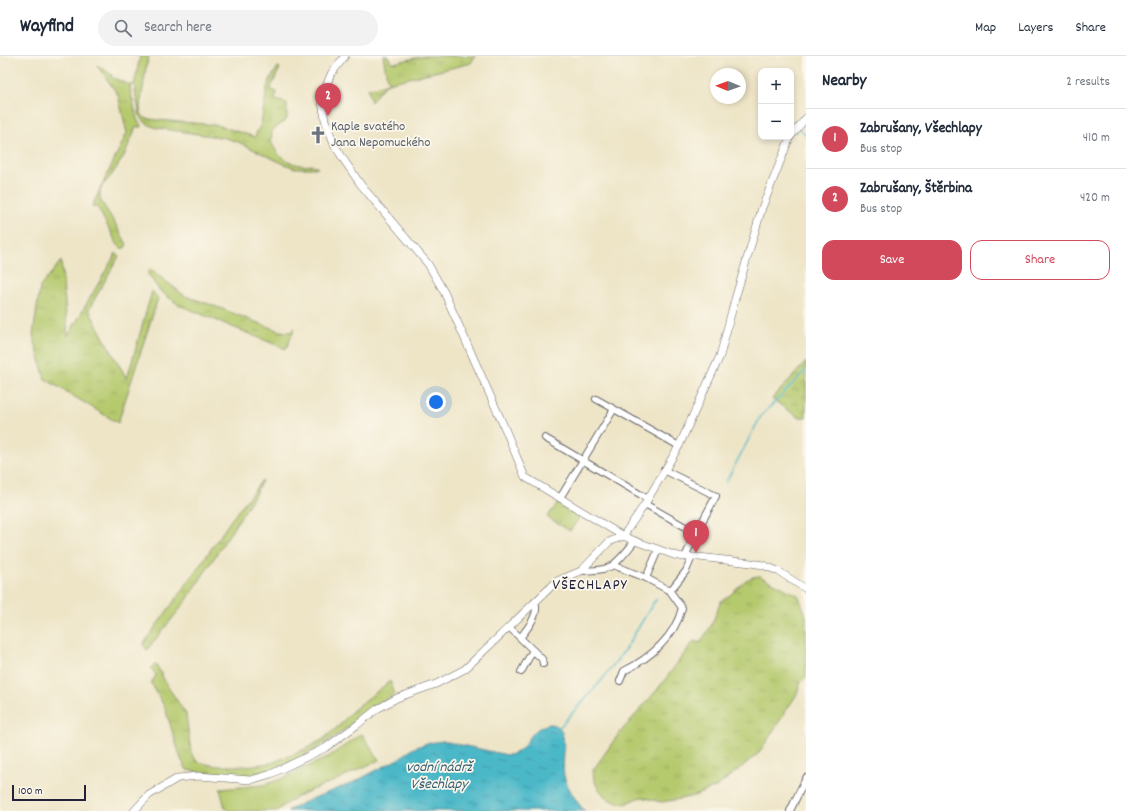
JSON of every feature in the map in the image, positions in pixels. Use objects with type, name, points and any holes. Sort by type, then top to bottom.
[{"type":"street","points":[[345,56],[331,74],[323,94],[322,102],[325,120],[335,146],[361,185],[428,264],[447,300],[525,477],[623,536],[635,541],[674,555],[763,565],[778,571],[806,589]]},
{"type":"street","points":[[794,132],[806,118]]},
{"type":"street","points":[[134,811],[149,795],[178,778],[198,776],[251,780],[272,774],[324,748],[377,709],[397,698],[436,684],[465,669],[557,581],[581,570],[609,542],[623,536],[679,446],[720,356],[762,208],[789,140]]},
{"type":"street","points":[[596,399],[679,446]]},
{"type":"street","points":[[560,498],[614,410]]},
{"type":"street","points":[[545,438],[696,533]]},
{"type":"street","points":[[664,470],[716,496],[696,533],[686,571],[670,591]]},
{"type":"street","points":[[581,570],[599,570],[609,568],[635,541]]},
{"type":"street","points":[[646,578],[658,550]]},
{"type":"street","points":[[613,565],[646,578],[670,591],[682,608],[680,619],[670,635],[653,653],[638,664],[624,671],[620,681]]},
{"type":"street","points":[[520,638],[534,617],[537,606],[536,602]]},
{"type":"street","points":[[509,627],[542,659],[543,664]]},
{"type":"street","points":[[521,672],[533,650]]},
{"type":"street","points":[[790,811],[806,778]]},
{"type":"street","points":[[800,791],[806,794]]},
{"type":"green space","points":[[140,56],[149,56],[140,107],[144,118],[217,125],[255,137],[261,124],[269,81],[278,67],[280,68],[270,90],[277,92],[275,100],[287,103],[287,119],[272,131],[271,141],[277,152],[284,159],[298,165],[313,165],[318,168],[295,168],[238,142],[225,138],[157,128],[148,124],[140,117],[134,85]]},
{"type":"green space","points":[[383,56],[388,56],[393,63],[424,56],[475,56],[471,63],[468,64],[388,83]]},
{"type":"green space","points":[[97,65],[112,75],[111,77],[130,85],[131,84],[130,89],[137,119],[142,127],[136,127],[124,156],[111,176],[102,186],[100,192],[100,199],[127,244],[125,248],[121,248],[117,244],[98,208],[92,206],[127,133],[118,95]]},
{"type":"green space","points":[[388,83],[380,90],[371,102],[368,89]]},
{"type":"green space","points":[[116,253],[119,256],[89,309],[127,379],[152,291],[158,298],[118,423],[45,379],[33,335],[40,287],[61,261],[68,336]]},
{"type":"green space","points":[[150,269],[185,296],[279,331],[292,332],[295,328],[286,349],[179,305],[160,291],[148,274]]},
{"type":"green space","points":[[806,362],[806,417],[798,417],[772,399]]},
{"type":"green space","points":[[262,480],[256,493],[187,600],[147,650],[143,644],[231,520]]},
{"type":"green space","points":[[560,502],[579,514],[579,518],[570,531],[547,517]]},
{"type":"green space","points":[[759,576],[798,595],[800,599],[806,616],[806,677],[800,683],[797,694],[759,753],[716,787],[694,796],[661,802],[642,797],[626,804],[615,802],[606,798],[594,780],[593,770],[618,735],[657,690],[694,641],[700,643],[711,626],[721,601],[729,596],[746,580]]},
{"type":"green space","points":[[156,664],[168,687],[186,714],[191,753],[197,761],[218,766],[245,766],[271,763],[297,753],[322,740],[340,725],[352,711],[390,681],[395,694],[319,747],[292,762],[250,777],[217,775],[187,770],[181,759],[165,708],[151,683],[156,675],[151,668]]},
{"type":"green space","points":[[362,734],[379,760],[304,793],[277,811],[228,811],[225,808],[220,789],[263,785],[281,779],[328,757]]},
{"type":"water","name":"vodní nádrž Všechlapy","points":[[551,724],[557,726],[563,737],[564,776],[573,795],[585,811],[287,811],[309,800],[352,783],[398,759],[414,748],[427,743],[443,741],[507,755],[514,754],[524,746],[537,730],[543,726]]},
{"type":"waterway","points":[[800,129],[806,135]]},
{"type":"waterway","points":[[726,482],[761,416],[806,370]]},
{"type":"waterway","points":[[558,729],[602,680],[624,651],[657,599]]},
{"type":"place","name":"Zabrušany, Štěrbina","points":[[328,116]]},
{"type":"place","name":"Kaple svatého Jana Nepomuckého","points":[[318,135]]},
{"type":"place","name":"Zabrušany, Všechlapy","points":[[696,553]]},
{"type":"district","name":"VŠECHLAPY","points":[[590,585]]}]
